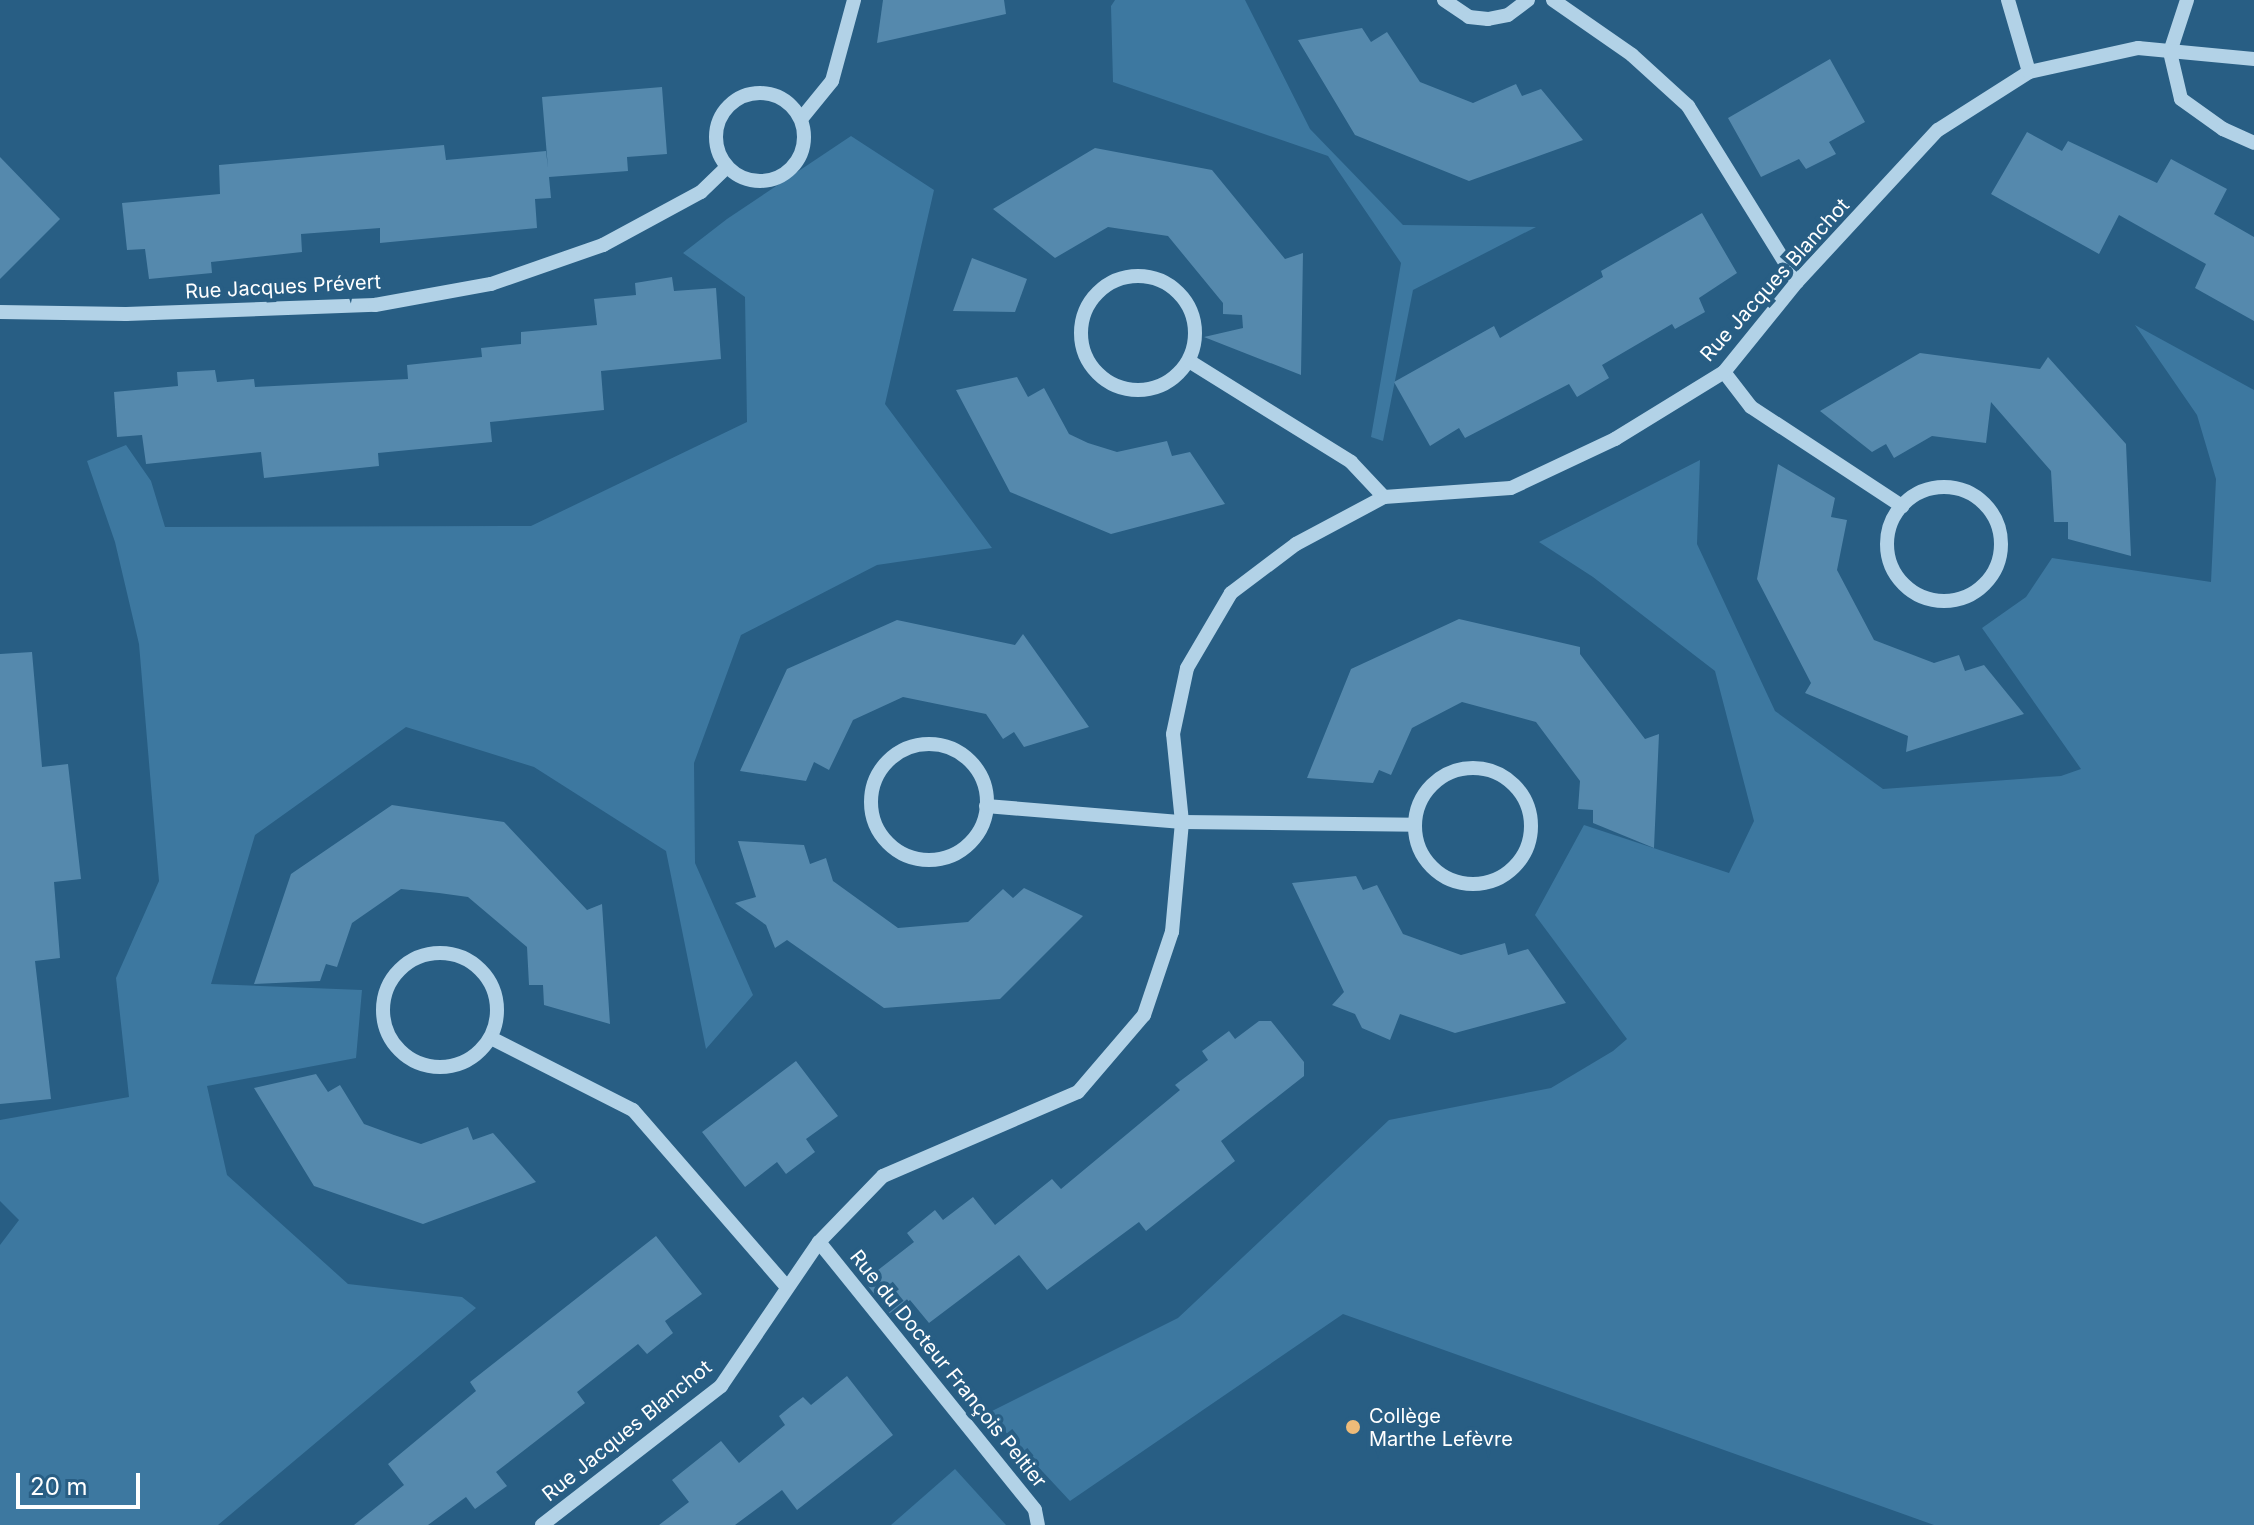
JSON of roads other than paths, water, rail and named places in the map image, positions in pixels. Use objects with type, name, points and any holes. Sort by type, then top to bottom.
[{"type":"street","points":[[801,119],[832,81],[854,0]]},
{"type":"street","points":[[1444,0],[1469,17],[1488,19],[1508,15],[1528,0]]},
{"type":"street","points":[[1553,0],[1632,55],[1688,106],[1797,282]]},
{"type":"street","points":[[2008,0],[2029,72]]},
{"type":"street","points":[[2187,0],[2170,52],[2181,99],[2223,129],[2254,143]]},
{"type":"street","name":"Rue Jacques Blanchot","points":[[542,1525],[721,1386],[819,1242],[883,1176],[1078,1092],[1144,1015],[1172,932],[1182,822],[1173,734],[1187,668],[1231,593],[1296,544],[1384,497],[1511,488],[1615,439],[1724,372],[1797,282],[1938,130],[2029,72],[2138,48],[2254,59]]},
{"type":"street","points":[[766,93],[780,97],[801,119],[804,146],[790,170],[765,181],[738,176],[727,167],[716,139],[725,110],[737,100],[750,94],[766,93]]},
{"type":"street","name":"Rue Jacques Prévert","points":[[0,312],[126,314],[375,305],[491,284],[603,245],[701,192],[727,167]]},
{"type":"street","points":[[1142,275],[1161,280],[1177,290],[1188,305],[1195,323],[1195,343],[1189,361],[1177,376],[1161,386],[1143,391],[1124,390],[1106,382],[1083,353],[1080,334],[1082,315],[1091,298],[1105,285],[1123,277],[1142,275]]},
{"type":"street","points":[[1189,361],[1351,462],[1384,497]]},
{"type":"street","points":[[1724,372],[1751,407],[1902,506]]},
{"type":"street","points":[[1950,487],[1970,492],[1988,506],[1999,525],[2002,549],[1995,572],[1982,589],[1962,599],[1940,602],[1918,596],[1901,583],[1890,564],[1886,544],[1891,520],[1902,506],[1929,488],[1950,487]]},
{"type":"street","points":[[931,744],[950,748],[971,764],[985,788],[986,806],[982,825],[971,842],[955,854],[937,860],[917,859],[898,852],[884,838],[874,821],[871,801],[878,775],[896,754],[913,746],[931,744]]},
{"type":"street","points":[[1476,768],[1501,776],[1522,795],[1531,830],[1526,850],[1515,866],[1499,878],[1470,883],[1442,876],[1427,862],[1418,845],[1415,825],[1427,791],[1457,771],[1476,768]]},
{"type":"street","points":[[986,806],[1182,822],[1415,825]]},
{"type":"street","points":[[446,953],[464,957],[479,968],[494,992],[497,1020],[491,1038],[471,1058],[445,1068],[425,1067],[408,1059],[394,1045],[385,1028],[385,991],[395,974],[409,961],[426,954],[446,953]]},
{"type":"street","points":[[491,1038],[633,1110],[787,1287]]},
{"type":"street","name":"Rue du Docteur François Peltier","points":[[819,1242],[1035,1510],[1038,1525]]},
{"type":"place","name":"Collège Marthe Lefèvre","points":[[1353,1427]]}]
